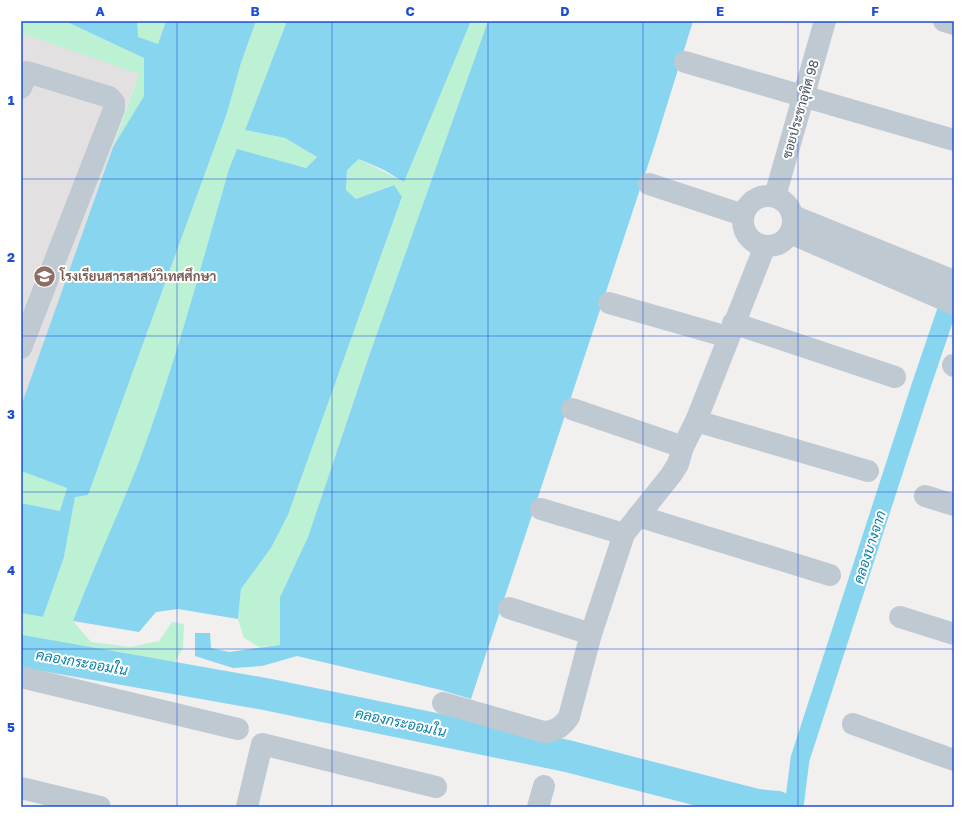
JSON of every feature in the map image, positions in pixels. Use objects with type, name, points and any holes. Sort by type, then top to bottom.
[{"type":"street","name":"ซอยประชาอุทิศ 98","points":[[775,196],[826,21]]},
{"type":"street","points":[[944,21],[954,24]]},
{"type":"street","points":[[685,62],[804,98],[954,140]]},
{"type":"street","points":[[21,88],[27,72],[108,97],[114,102],[114,109],[21,348]]},
{"type":"street","points":[[649,184],[743,215]]},
{"type":"street","points":[[765,196],[775,196],[784,201],[790,208],[792,225],[785,240],[775,245],[765,246],[755,242],[747,235],[743,226],[743,215],[748,205],[756,199],[765,196]]},
{"type":"street","points":[[792,225],[938,283],[954,304]]},
{"type":"street","points":[[443,703],[544,732],[551,732],[562,727],[569,717],[591,634],[624,534],[678,464],[683,447],[696,421],[730,330],[765,246]]},
{"type":"street","points":[[609,302],[730,330],[895,377]]},
{"type":"street","points":[[572,409],[683,447]]},
{"type":"street","points":[[696,421],[868,471]]},
{"type":"street","points":[[925,496],[954,505]]},
{"type":"street","points":[[540,509],[624,534]]},
{"type":"street","points":[[638,516],[830,575]]},
{"type":"street","points":[[509,608],[591,634]]},
{"type":"street","points":[[900,617],[954,634]]},
{"type":"street","points":[[21,677],[238,729]]},
{"type":"street","points":[[853,724],[954,760]]},
{"type":"street","points":[[247,807],[262,744],[436,787]]},
{"type":"street","points":[[538,807],[544,786]]},
{"type":"street","points":[[21,788],[100,807]]},
{"type":"shaded area","name":"โรงเรียนสารสาสน์วิเทศศึกษา","points":[[21,33],[139,73],[21,406]]},
{"type":"green space","points":[[21,21],[65,21],[144,58],[144,96],[113,147],[139,74],[21,33]]},
{"type":"green space","points":[[137,21],[166,21],[158,45],[137,37]]},
{"type":"green space","points":[[256,21],[287,21],[245,130],[285,138],[317,157],[306,168],[237,150],[229,169],[188,313],[154,421],[125,498],[73,621],[91,642],[131,647],[159,641],[172,622],[184,624],[183,648],[170,670],[21,645],[21,613],[43,617],[64,557],[75,496],[88,495],[227,113],[241,63]]},
{"type":"green space","points":[[471,21],[488,21],[369,356],[308,537],[280,597],[280,645],[259,647],[244,638],[238,619],[241,589],[271,548],[288,515],[402,198],[393,185],[356,199],[346,190],[347,170],[359,159],[404,182]]},
{"type":"green space","points":[[21,471],[67,488],[60,511],[21,503]]},
{"type":"water","points":[[65,21],[137,21],[138,37],[158,44],[166,21],[256,21],[241,63],[227,113],[88,495],[75,497],[64,557],[43,617],[21,613],[21,503],[60,511],[67,488],[21,471],[21,406],[113,147],[144,96],[144,58]]},
{"type":"water","points":[[287,21],[471,21],[404,182],[384,170],[359,159],[347,170],[346,190],[356,199],[394,185],[402,197],[288,515],[271,548],[241,589],[238,619],[178,609],[156,612],[139,632],[73,621],[133,477],[154,421],[188,313],[229,169],[237,149],[306,168],[317,157],[285,138],[245,130]]},
{"type":"water","points":[[488,21],[693,21],[654,147],[471,699],[441,690],[297,656],[262,666],[233,668],[195,656],[195,633],[210,633],[211,648],[229,652],[280,645],[280,597],[308,537],[369,356]]},
{"type":"waterway","name":"คลองบางจาก","points":[[794,807],[800,759],[954,289]]},
{"type":"waterway","name":"คลองกระออมใน","points":[[21,651],[265,694],[567,756],[757,805],[777,807]]},
{"type":"place","name":"โรงเรียนสารสาสน์วิเทศศึกษา","points":[[44,276]]}]
